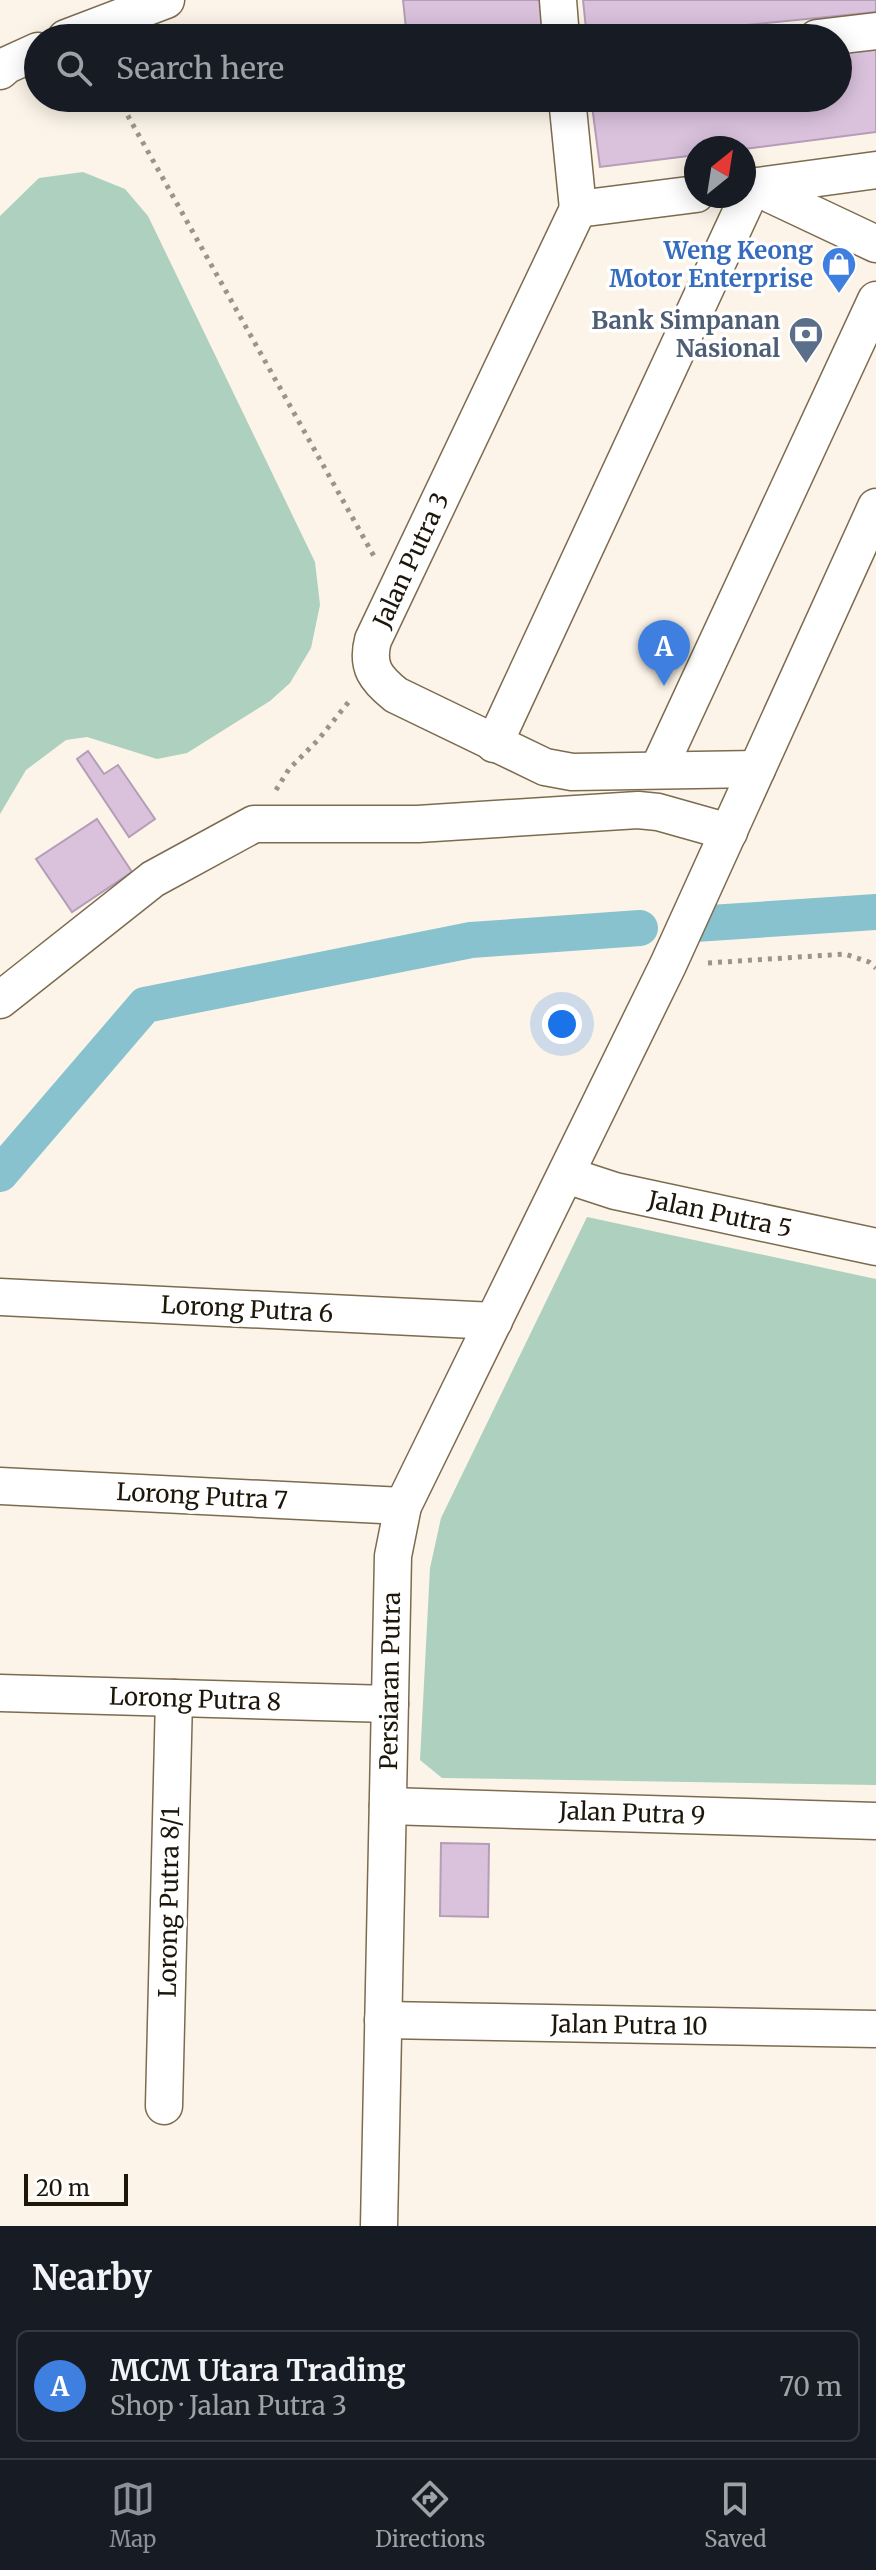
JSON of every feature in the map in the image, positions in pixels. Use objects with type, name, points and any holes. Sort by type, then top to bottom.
[{"type":"street","points":[[103,24],[166,0]]},
{"type":"street","points":[[558,0],[560,24]]},
{"type":"street","points":[[852,34],[876,31]]},
{"type":"street","points":[[0,71],[24,57]]},
{"type":"street","points":[[568,112],[578,209],[684,196]]},
{"type":"street","points":[[756,186],[876,170]]},
{"type":"street","points":[[756,191],[876,244]]},
{"type":"street","points":[[494,744],[738,208]]},
{"type":"street","name":"Jalan Putra 3","points":[[374,672],[369,655],[373,640],[578,209]]},
{"type":"street","points":[[658,770],[876,300]]},
{"type":"street","name":"Persiaran Putra","points":[[379,2226],[393,1556],[403,1506],[668,965],[876,507]]},
{"type":"street","points":[[374,672],[383,685],[396,695],[536,764],[559,770],[757,769]]},
{"type":"street","points":[[0,1000],[153,879],[254,824],[418,824],[638,810],[658,812],[729,832]]},
{"type":"street","name":"Jalan Putra 5","points":[[566,1175],[615,1191],[876,1247]]},
{"type":"street","name":"Lorong Putra 6","points":[[0,1297],[494,1321]]},
{"type":"street","name":"Lorong Putra 7","points":[[0,1486],[403,1506]]},
{"type":"street","name":"Lorong Putra 8","points":[[0,1693],[390,1704]]},
{"type":"street","name":"Lorong Putra 8/1","points":[[164,2106],[174,1698]]},
{"type":"street","name":"Jalan Putra 9","points":[[388,1806],[876,1821]]},
{"type":"street","name":"Jalan Putra 10","points":[[383,2020],[876,2029]]},
{"type":"path","points":[[126,112],[395,594]]},
{"type":"path","points":[[254,824],[289,769],[318,740],[374,672]]},
{"type":"path","points":[[668,965],[845,954],[869,962],[876,968]]},
{"type":"green space","points":[[83,172],[125,189],[148,216],[315,562],[320,605],[311,648],[290,683],[270,701],[187,753],[157,759],[87,737],[66,740],[26,770],[0,814],[0,216],[39,178]]},
{"type":"green space","points":[[587,1217],[876,1279],[876,1785],[442,1778],[420,1760],[430,1568],[441,1518]]},
{"type":"building","points":[[403,0],[541,0],[544,24],[406,24]]},
{"type":"building","points":[[583,0],[876,0],[876,12],[756,24],[586,24]]},
{"type":"building","points":[[876,42],[876,132],[756,147],[756,136],[684,136],[684,156],[600,167],[593,112],[852,112],[852,45]]},
{"type":"building","points":[[88,751],[104,774],[118,765],[155,819],[129,837],[77,759]]},
{"type":"building","points":[[97,819],[132,872],[72,912],[36,859]]},
{"type":"building","points":[[441,1843],[489,1844],[488,1917],[440,1916]]},
{"type":"waterway","points":[[695,924],[876,912]]},
{"type":"waterway","points":[[0,1174],[145,1005],[471,940],[640,928]]},
{"type":"place","name":"Weng Keong Motor Enterprise","points":[[839,295]]},
{"type":"place","name":"Bank Simpanan Nasional","points":[[806,365]]},
{"type":"place","name":"MCM Utara Trading","points":[[664,686]]}]
